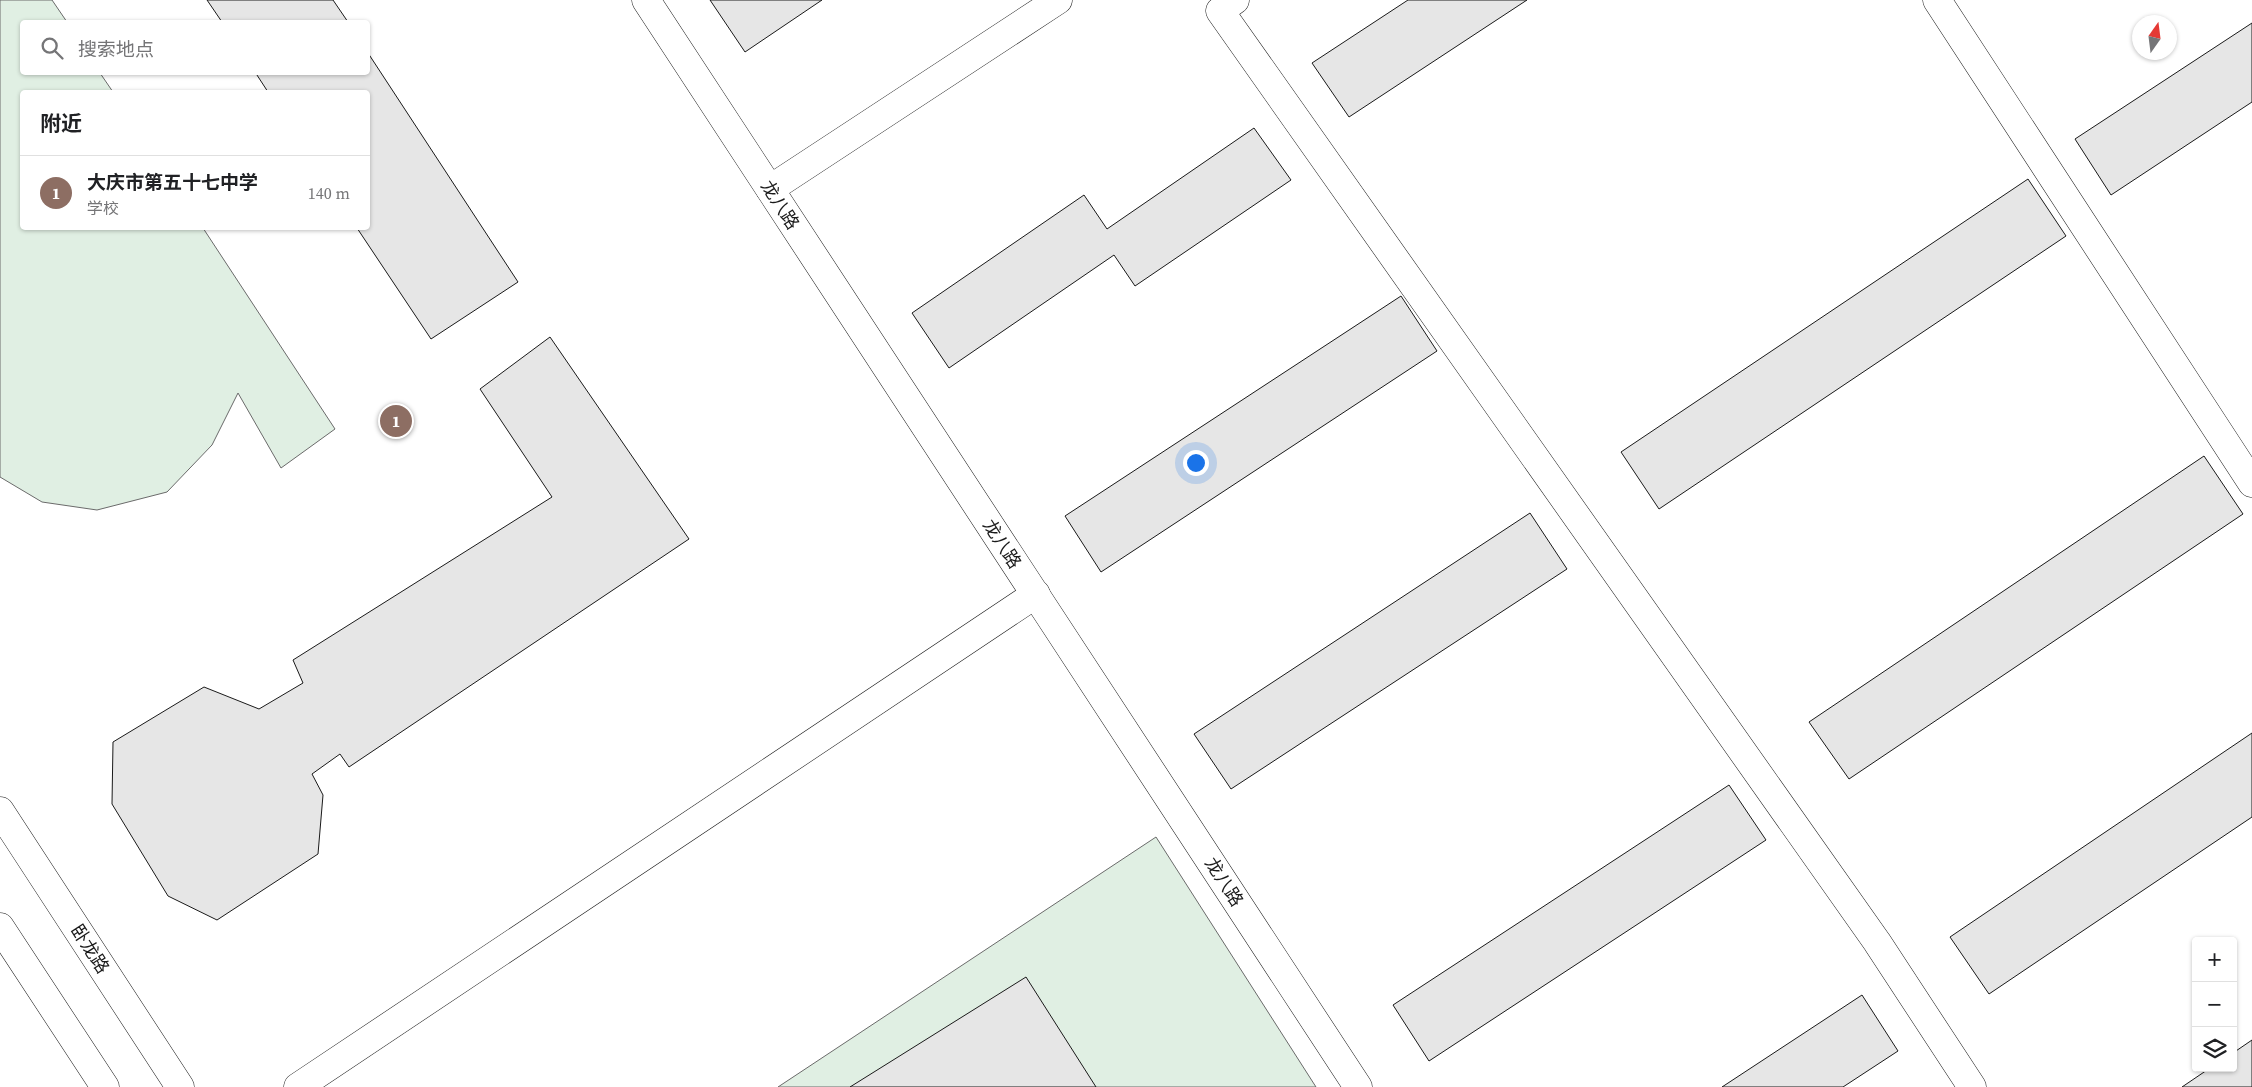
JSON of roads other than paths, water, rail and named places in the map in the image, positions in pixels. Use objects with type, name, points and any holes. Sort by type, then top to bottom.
[{"type":"street","name":"龙八路","points":[[646,0],[1358,1087]]},
{"type":"street","points":[[770,189],[1058,0]]},
{"type":"street","points":[[1235,0],[1220,11],[1877,942],[1972,1087]]},
{"type":"street","points":[[1937,0],[2252,483]]},
{"type":"street","points":[[298,1087],[1036,594]]},
{"type":"street","name":"卧龙路","points":[[0,811],[180,1087]]},
{"type":"street","points":[[0,927],[105,1087]]},
{"type":"place","name":"大庆市第五十七中学","points":[[396,421]]}]
